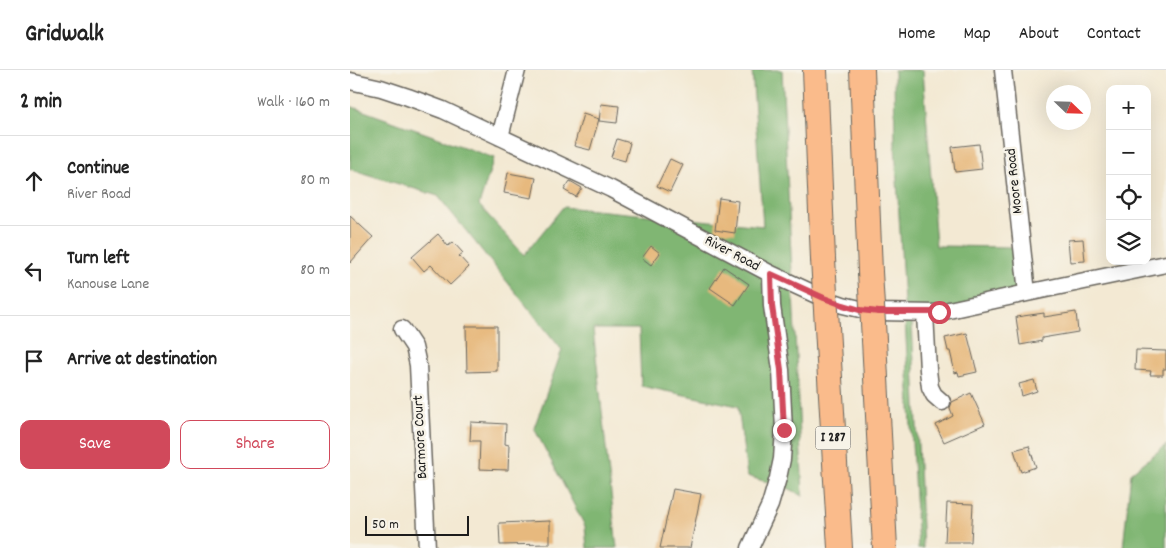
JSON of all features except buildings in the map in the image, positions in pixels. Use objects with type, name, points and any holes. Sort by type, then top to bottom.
[{"type":"highway","name":"I 287","points":[[815,70],[826,327],[840,548]]},
{"type":"highway","points":[[862,70],[884,548]]},
{"type":"street","points":[[500,137],[517,70]]},
{"type":"street","name":"Moore Road","points":[[1003,70],[1027,292]]},
{"type":"street","name":"River Road","points":[[350,81],[408,96],[444,110],[611,189],[771,274],[824,298],[860,310],[935,313],[1166,264]]},
{"type":"street","points":[[750,548],[770,505],[782,459],[784,430],[781,370],[772,306],[771,274]]},
{"type":"street","points":[[925,313],[930,387],[934,395],[942,402]]},
{"type":"street","name":"Barmore Court","points":[[402,329],[414,347],[418,365],[427,548]]},
{"type":"green space","points":[[752,70],[782,70],[803,496],[790,489],[747,476],[738,406],[641,386],[639,329],[593,329],[617,548],[587,548],[585,526],[534,428],[562,350],[438,196],[350,169],[350,106],[494,158],[479,205],[524,255],[563,207],[763,226]]},
{"type":"green space","points":[[894,70],[923,70],[936,246],[1016,247],[1024,299],[912,322],[923,548],[918,548],[895,145]]},
{"type":"green space","points":[[1166,445],[1166,548],[1123,548],[1131,473]]},
{"type":"route","points":[[784,430],[781,370],[772,306],[771,274],[824,298],[860,310],[879,312],[939,312]]}]
